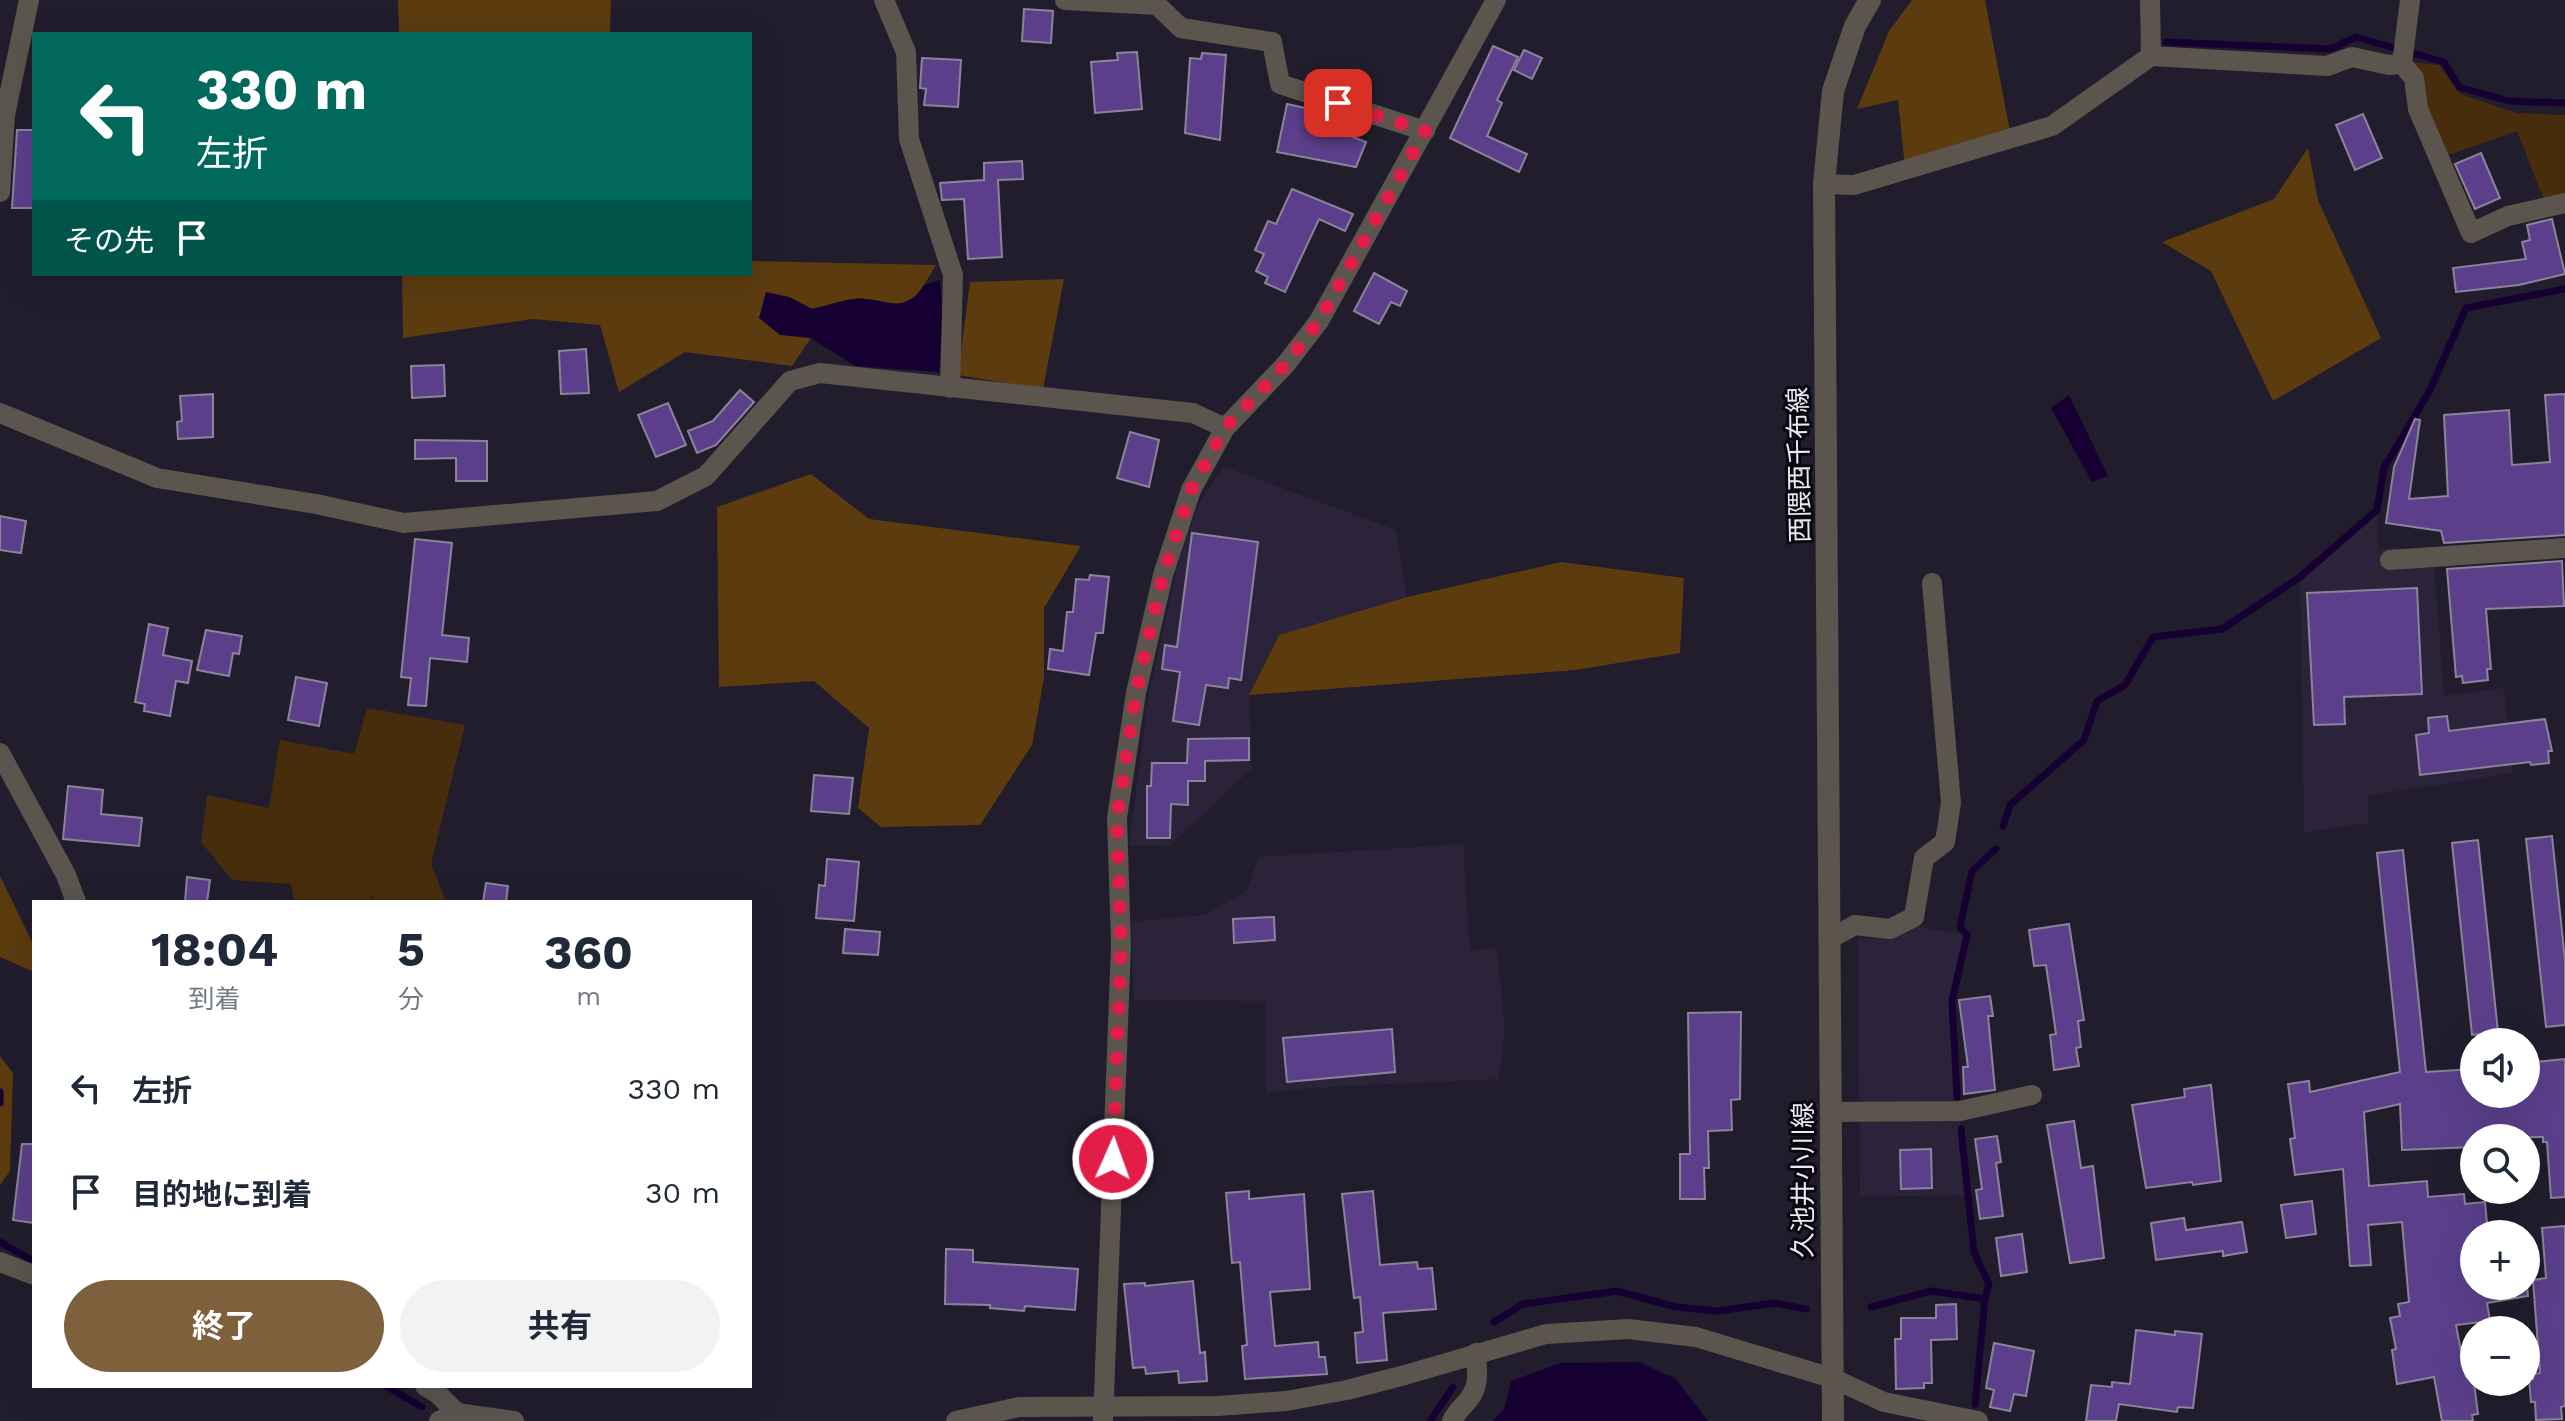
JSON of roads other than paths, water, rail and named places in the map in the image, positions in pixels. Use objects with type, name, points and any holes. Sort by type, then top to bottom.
[{"type":"street","points":[[0,192],[5,115],[29,0]]},
{"type":"street","points":[[884,0],[906,52],[909,139],[953,275],[950,388]]},
{"type":"street","points":[[1065,0],[1157,5],[1181,28],[1272,42],[1280,84],[1425,131]]},
{"type":"street","points":[[1104,1413],[1121,945],[1117,818],[1136,693],[1163,575],[1191,490],[1225,428],[1286,364],[1319,321],[1496,0]]},
{"type":"street","name":"西隈西千布線","points":[[1831,938],[1824,184],[1833,91],[1855,26],[1870,0]]},
{"type":"street","points":[[2150,0],[2151,56]]},
{"type":"street","points":[[2410,0],[2402,54],[2414,78],[2418,109],[2471,233],[2508,216],[2565,203]]},
{"type":"street","points":[[1824,184],[1854,185],[2052,126],[2151,56],[2327,66],[2352,57],[2389,65],[2402,54]]},
{"type":"street","points":[[0,413],[157,478],[316,504],[404,523],[657,501],[706,476],[790,381],[820,373],[1193,413],[1225,428]]},
{"type":"street","points":[[2390,560],[2565,548]]},
{"type":"street","points":[[1831,938],[1855,925],[1890,929],[1914,917],[1924,858],[1945,842],[1951,803],[1932,583]]},
{"type":"street","points":[[0,753],[66,875],[75,900]]},
{"type":"street","name":"久池井小川線","points":[[1831,938],[1833,1421]]},
{"type":"street","points":[[1831,1112],[1960,1111],[2032,1095]]},
{"type":"street","points":[[0,1262],[32,1274]]},
{"type":"street","points":[[956,1421],[1019,1407],[1104,1413],[1286,1401],[1361,1387],[1546,1334],[1628,1329],[1696,1337],[1832,1378],[1884,1402],[1978,1421]]},
{"type":"street","points":[[1452,1421],[1470,1398],[1478,1381],[1476,1353]]},
{"type":"street","points":[[428,1388],[437,1393],[448,1417],[514,1421]]},
{"type":"waterway","points":[[2166,42],[2330,49],[2356,37],[2444,62],[2459,87],[2509,101],[2565,103]]},
{"type":"waterway","points":[[2003,826],[2010,805],[2084,740],[2097,701],[2125,685],[2153,637],[2222,629],[2300,577],[2377,510],[2384,468],[2430,390],[2466,308],[2565,289]]},
{"type":"waterway","points":[[1957,1097],[1952,1001],[1967,935],[1960,927],[1972,871],[1996,849]]},
{"type":"waterway","points":[[0,1092],[0,1103]]},
{"type":"waterway","points":[[1961,1129],[1974,1252],[1989,1284],[1985,1299]]},
{"type":"waterway","points":[[0,1242],[32,1260]]},
{"type":"waterway","points":[[1494,1322],[1523,1304],[1617,1291],[1676,1307],[1717,1311],[1775,1303],[1806,1309]]},
{"type":"waterway","points":[[1871,1307],[1931,1291],[1985,1299],[1975,1404]]},
{"type":"waterway","points":[[1430,1421],[1453,1387]]},
{"type":"waterway","points":[[389,1388],[422,1407]]}]
